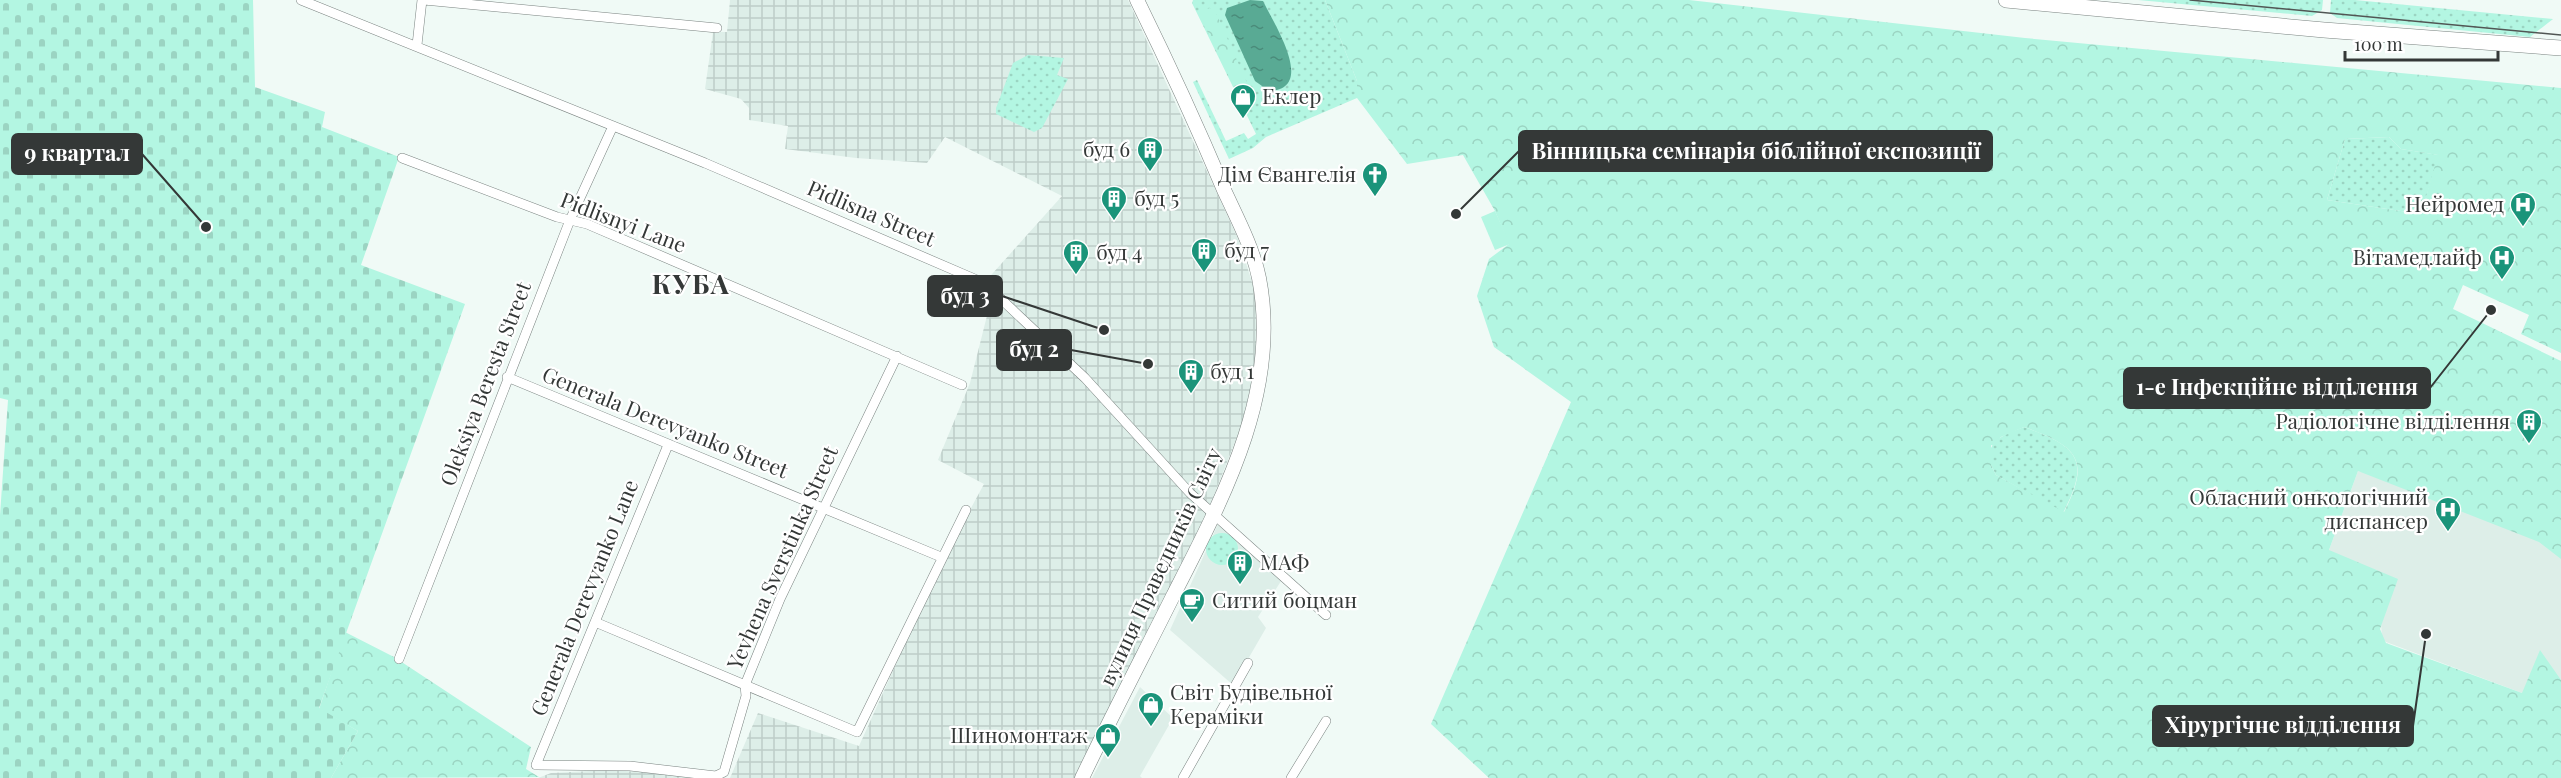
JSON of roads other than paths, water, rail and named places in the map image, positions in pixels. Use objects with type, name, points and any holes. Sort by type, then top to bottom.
[{"type":"main road","name":"вулиця Праведників Світу","points":[[1083,777],[1214,514],[1245,439],[1256,400],[1264,340],[1262,294],[1246,240],[1179,86],[1137,0]]},
{"type":"main road","points":[[2006,0],[2324,30],[2561,47]]},
{"type":"street","name":"Pidlisna Street","points":[[301,0],[613,126],[984,283],[1085,378],[1190,493],[1326,615]]},
{"type":"street","points":[[417,45],[423,0],[717,28]]},
{"type":"street","name":"Oleksiya Beresta Street","points":[[399,659],[570,220],[613,126]]},
{"type":"street","name":"Pidlisnyi Lane","points":[[402,158],[570,220],[587,224],[962,385]]},
{"type":"street","name":"Yevhena Sverstiuka Street","points":[[536,765],[630,766],[716,776],[724,771],[746,696],[745,685],[780,599],[897,356]]},
{"type":"street","name":"Generala Derevyanko Street","points":[[507,377],[941,557]]},
{"type":"street","name":"Generala Derevyanko Lane","points":[[536,765],[668,445]]},
{"type":"street","points":[[595,622],[857,732],[966,510]]},
{"type":"street","points":[[1183,778],[1248,663]]},
{"type":"street","points":[[1291,778],[1326,721]]},
{"type":"water","points":[[1250,0],[1263,1],[1288,54],[1291,68],[1290,79],[1283,88],[1269,91],[1255,81],[1225,15],[1227,8]]},
{"type":"tram line","points":[[2190,0],[2561,35]]},
{"type":"place","name":"Еклер","points":[[1243,120]]},
{"type":"place","name":"буд 6","points":[[1150,173]]},
{"type":"place","name":"Дім Євангелія","points":[[1375,198]]},
{"type":"place","name":"Вінницька семінарія біблійної експозиції","points":[[1456,214]]},
{"type":"place","name":"буд 5","points":[[1114,222]]},
{"type":"place","name":"9 квартал","points":[[206,227]]},
{"type":"place","name":"Нейромед","points":[[2523,228]]},
{"type":"place","name":"буд 7","points":[[1204,274]]},
{"type":"place","name":"буд 4","points":[[1076,276]]},
{"type":"place","name":"Вітамедлайф","points":[[2502,281]]},
{"type":"place","name":"1-е Інфекційне відділення","points":[[2491,310]]},
{"type":"place","name":"буд 3","points":[[1104,330]]},
{"type":"place","name":"буд 2","points":[[1148,364]]},
{"type":"place","name":"буд 1","points":[[1191,395]]},
{"type":"place","name":"Радіологічне відділення","points":[[2529,445]]},
{"type":"place","name":"Обласний онкологічний диспансер","points":[[2448,533]]},
{"type":"place","name":"МАФ","points":[[1240,586]]},
{"type":"place","name":"Ситий боцман","points":[[1192,624]]},
{"type":"place","name":"Хірургічне відділення","points":[[2426,634]]},
{"type":"place","name":"Світ Будівельної Кераміки","points":[[1151,728]]},
{"type":"place","name":"Шиномонтаж","points":[[1108,759]]},
{"type":"district","name":"КУБА","points":[[691,285]]}]
